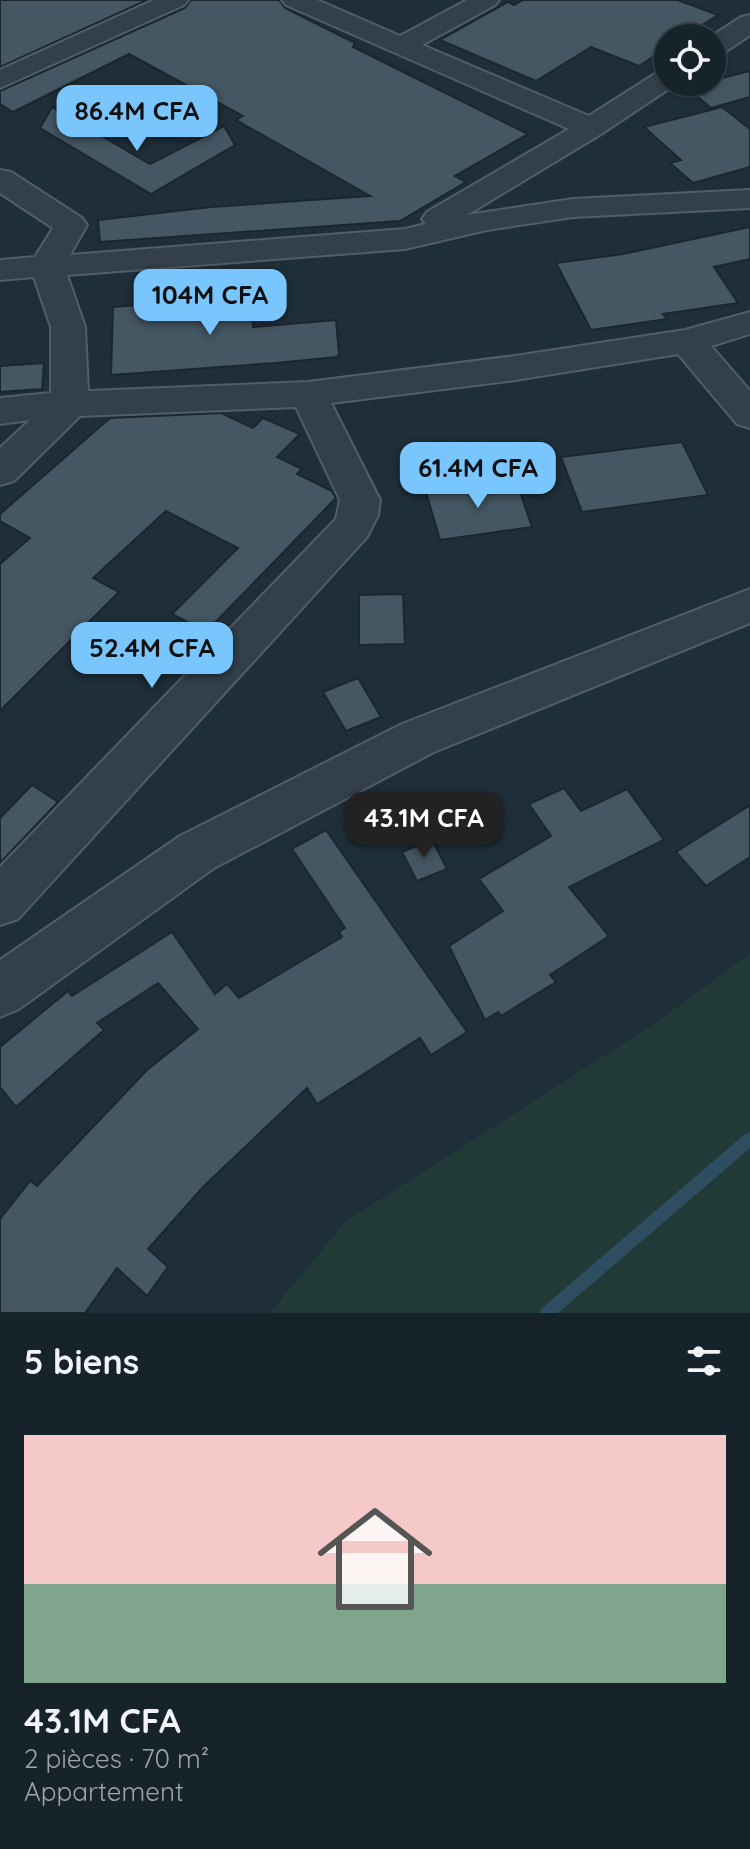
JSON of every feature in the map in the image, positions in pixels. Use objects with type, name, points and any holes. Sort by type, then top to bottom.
[{"type":"street","points":[[0,80],[175,0]]},
{"type":"street","points":[[295,0],[591,128]]},
{"type":"street","points":[[401,46],[486,0]]},
{"type":"street","points":[[726,39],[750,23]]},
{"type":"street","points":[[726,54],[750,49]]},
{"type":"street","points":[[405,239],[654,87]]},
{"type":"street","points":[[0,179],[71,225],[47,265],[68,327],[70,404],[0,471]]},
{"type":"street","points":[[0,270],[405,239],[487,220],[573,208],[750,199]]},
{"type":"street","points":[[0,411],[70,404],[308,394],[515,368],[687,341],[750,323]]},
{"type":"street","points":[[687,341],[750,415]]},
{"type":"street","points":[[0,902],[353,527],[360,500],[308,394]]},
{"type":"street","points":[[0,991],[197,852],[418,738],[750,605]]},
{"type":"green space","points":[[750,953],[750,1313],[270,1313],[345,1222],[657,1022]]},
{"type":"building","points":[[0,0],[147,0],[0,67]]},
{"type":"building","points":[[191,0],[279,0],[285,8],[355,43],[353,47],[528,134],[455,176],[466,182],[400,221],[100,242],[98,220],[211,207],[370,196],[236,120],[243,116],[129,54],[13,112],[0,104],[0,91],[185,8]]},
{"type":"building","points":[[523,0],[678,0],[718,15],[704,24],[654,24],[654,56],[639,66],[591,47],[536,81],[440,40],[508,2],[514,5]]},
{"type":"building","points":[[750,71],[750,97],[711,108],[697,96],[726,96],[726,77]]},
{"type":"building","points":[[52,107],[150,164],[224,126],[235,145],[151,194],[40,128]]},
{"type":"building","points":[[722,107],[750,129],[750,167],[693,183],[670,163],[681,160],[644,127]]},
{"type":"building","points":[[750,227],[750,259],[714,267],[738,303],[663,314],[667,319],[591,330],[556,263],[623,254]]},
{"type":"building","points":[[250,296],[253,327],[336,320],[337,357],[111,375],[113,307]]},
{"type":"building","points":[[44,363],[42,389],[0,392],[0,366]]},
{"type":"building","points":[[221,413],[253,428],[263,418],[300,434],[277,457],[302,469],[297,474],[332,491],[336,498],[206,632],[172,614],[238,548],[166,511],[93,578],[119,592],[0,711],[0,564],[30,538],[0,521],[0,514],[110,418]]},
{"type":"building","points":[[682,442],[708,495],[582,512],[561,457]]},
{"type":"building","points":[[516,480],[532,527],[440,540],[426,492]]},
{"type":"building","points":[[403,594],[405,644],[359,645],[359,595]]},
{"type":"building","points":[[358,678],[381,717],[346,731],[323,692]]},
{"type":"building","points":[[32,785],[58,802],[0,863],[0,818]]},
{"type":"building","points":[[564,788],[581,811],[627,789],[664,840],[569,887],[609,936],[550,975],[556,982],[501,1016],[498,1012],[485,1020],[449,946],[503,911],[479,879],[551,836],[529,804]]},
{"type":"building","points":[[750,805],[750,857],[706,886],[676,852]]},
{"type":"building","points":[[326,830],[467,1032],[431,1055],[420,1038],[317,1104],[307,1088],[203,1187],[148,1249],[168,1267],[147,1296],[117,1268],[85,1313],[0,1313],[0,1219],[30,1181],[37,1186],[147,1070],[198,1029],[158,983],[97,1023],[104,1030],[16,1107],[0,1087],[0,1047],[68,991],[72,996],[172,932],[215,994],[227,984],[239,998],[342,937],[339,932],[345,928],[292,849]]},
{"type":"building","points":[[432,840],[447,869],[417,881],[402,852]]},
{"type":"waterway","points":[[547,1313],[750,1139]]}]
